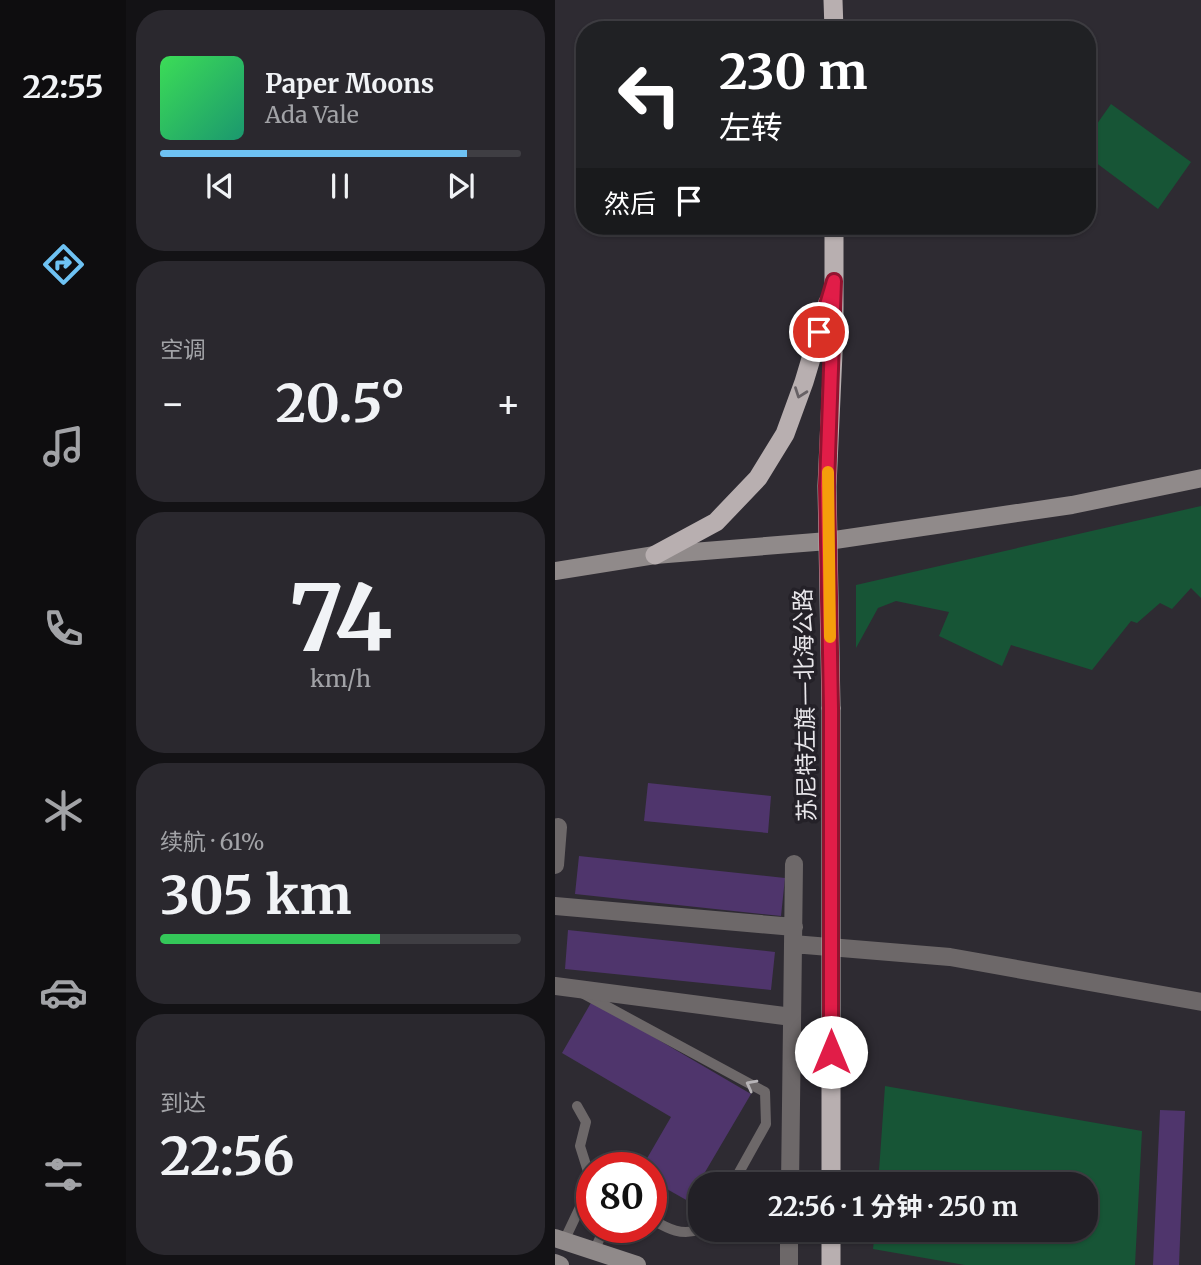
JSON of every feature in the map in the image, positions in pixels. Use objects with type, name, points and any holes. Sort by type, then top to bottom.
[{"type":"highway","points":[[833,0],[834,21]]},
{"type":"highway","name":"苏尼特左旗—北海公路","points":[[831,1172],[831,708],[827,486],[834,235]]},
{"type":"highway","points":[[655,555],[716,522],[758,478],[785,434],[804,383],[834,281]]},
{"type":"highway","points":[[831,1242],[831,1265]]},
{"type":"main road","points":[[555,571],[655,555],[828,541],[1072,505],[1201,478]]},
{"type":"main road","points":[[559,1239],[637,1265]]},
{"type":"main road","points":[[555,1263],[560,1265]]},
{"type":"street","points":[[555,865],[558,827]]},
{"type":"street","points":[[790,1172],[794,864]]},
{"type":"street","points":[[555,906],[950,957],[1201,1002]]},
{"type":"street","points":[[564,987],[792,1017]]},
{"type":"street","points":[[789,1242],[789,1265]]},
{"type":"lane","points":[[564,987],[765,1092],[766,1124],[739,1172]]},
{"type":"lane","points":[[577,1106],[586,1122],[580,1146],[582,1152]]},
{"type":"lane","points":[[559,1239],[576,1210]]},
{"type":"lane","points":[[667,1228],[688,1232]]},
{"type":"lane","points":[[594,1251],[598,1243]]},
{"type":"green space","points":[[1111,104],[1191,162],[1158,209],[1096,163],[1096,125]]},
{"type":"green space","points":[[1201,506],[1201,598],[1191,588],[1172,609],[1160,603],[1137,623],[1131,621],[1092,670],[1011,645],[1002,666],[939,636],[949,612],[896,601],[878,608],[856,648],[856,585]]},
{"type":"green space","points":[[885,1086],[1142,1131],[1135,1265],[965,1265],[873,1249],[874,1242],[1098,1242],[1098,1172],[879,1172]]},
{"type":"building","points":[[648,783],[771,796],[768,833],[644,821]]},
{"type":"building","points":[[579,856],[785,878],[781,916],[575,894]]},
{"type":"building","points":[[568,930],[775,952],[771,990],[565,969]]},
{"type":"building","points":[[592,1001],[751,1094],[705,1172],[688,1172],[688,1201],[667,1189],[667,1152],[651,1152],[671,1117],[562,1053]]},
{"type":"building","points":[[1160,1110],[1185,1111],[1179,1265],[1153,1265]]},
{"type":"slow traffic","points":[[828,472],[830,637]]},
{"type":"route","points":[[819,332],[834,281],[827,486],[831,708],[831,1052]]}]
